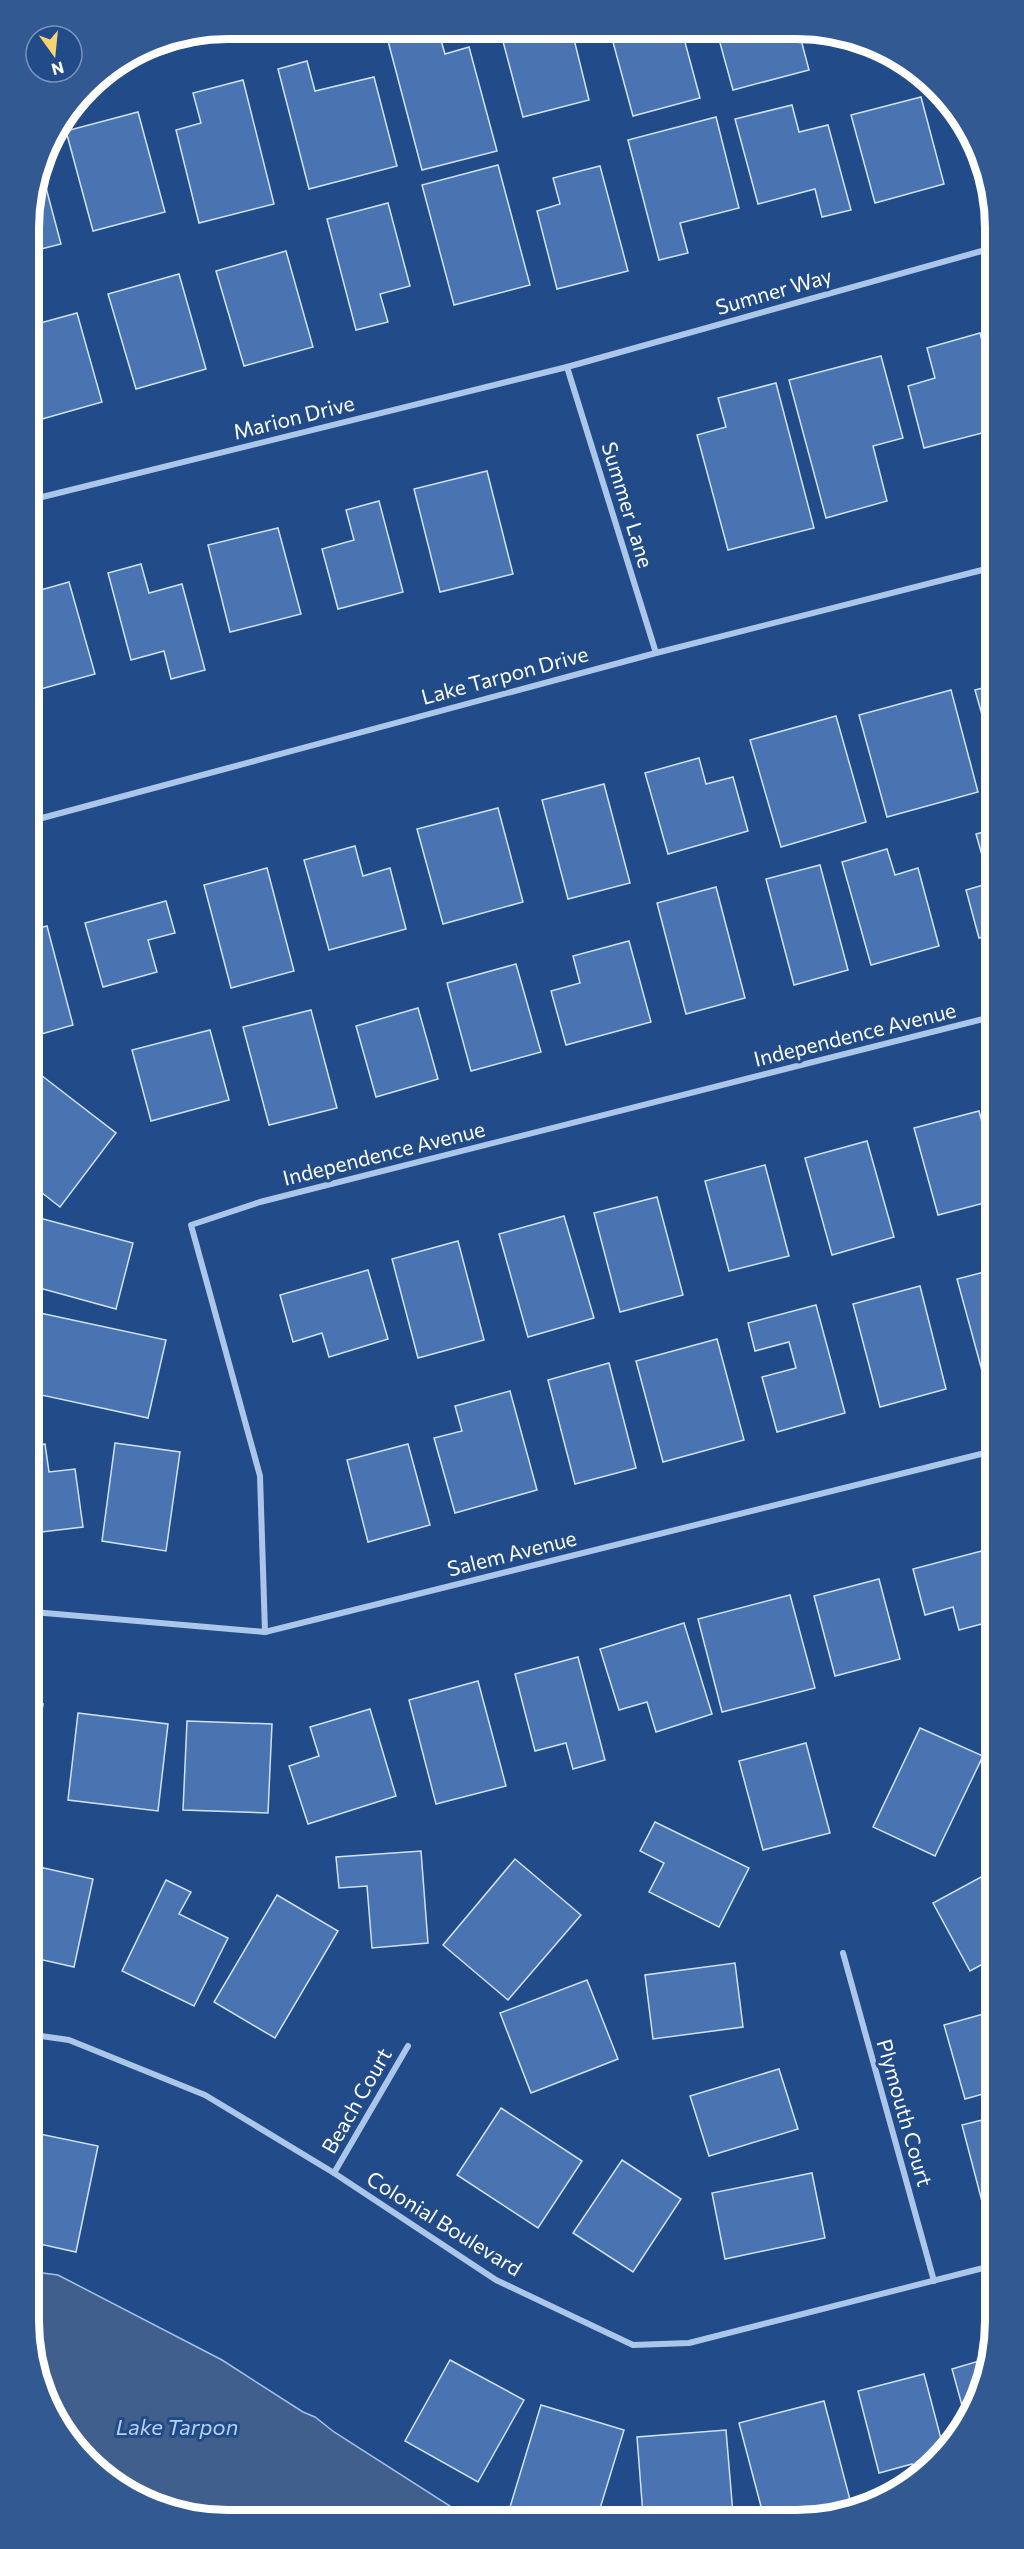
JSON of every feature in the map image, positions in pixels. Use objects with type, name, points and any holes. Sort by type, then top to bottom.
[{"type":"street","name":"Sumner Way","points":[[567,367],[985,250]]},
{"type":"street","name":"Marion Drive","points":[[39,498],[567,367]]},
{"type":"street","name":"Summer Lane","points":[[567,367],[656,653]]},
{"type":"street","name":"Lake Tarpon Drive","points":[[39,819],[656,653],[985,569]]},
{"type":"street","name":"Independence Avenue","points":[[265,1632],[260,1476],[190,1225],[272,1199],[985,1019]]},
{"type":"street","name":"Salem Avenue","points":[[39,1613],[265,1632],[985,1453]]},
{"type":"street","name":"Plymouth Court","points":[[843,1953],[934,2281]]},
{"type":"street","name":"Colonial Boulevard","points":[[39,2036],[69,2040],[205,2095],[334,2173],[496,2280],[633,2345],[689,2343],[985,2268]]},
{"type":"street","name":"Beach Court","points":[[334,2173],[408,2046]]},
{"type":"water","name":"Lake Tarpon","points":[[39,2273],[58,2275],[222,2360],[303,2412],[315,2417],[334,2432],[456,2510],[216,2510],[167,2500],[134,2485],[94,2455],[64,2415],[53,2393],[45,2370],[41,2345]]},
{"type":"building","points":[[441,39],[445,54],[469,47],[497,151],[422,170],[388,41]]},
{"type":"building","points":[[502,39],[574,39],[589,100],[523,117]]},
{"type":"building","points":[[612,39],[684,39],[700,98],[633,116]]},
{"type":"building","points":[[719,39],[801,39],[809,70],[733,90]]},
{"type":"building","points":[[307,61],[315,91],[374,77],[397,166],[309,189],[278,69]]},
{"type":"building","points":[[243,80],[274,204],[199,223],[176,130],[201,123],[193,93]]},
{"type":"building","points":[[921,97],[944,184],[875,203],[851,115]]},
{"type":"building","points":[[792,105],[799,132],[828,125],[851,210],[822,217],[815,189],[758,204],[735,119]]},
{"type":"building","points":[[138,112],[165,212],[93,231],[66,131]]},
{"type":"building","points":[[716,117],[739,208],[680,223],[688,253],[659,260],[628,140]]},
{"type":"building","points":[[498,165],[530,285],[454,305],[422,185]]},
{"type":"building","points":[[600,166],[628,271],[557,289],[537,211],[560,204],[553,178]]},
{"type":"building","points":[[44,182],[61,244],[39,250],[39,216]]},
{"type":"building","points":[[388,203],[410,286],[380,294],[388,322],[356,330],[327,219]]},
{"type":"building","points":[[286,251],[313,347],[244,366],[216,271]]},
{"type":"building","points":[[179,274],[206,369],[136,389],[108,294]]},
{"type":"building","points":[[77,313],[102,402],[39,420],[39,323]]},
{"type":"building","points":[[980,333],[985,352],[985,432],[924,448],[908,386],[935,378],[927,348]]},
{"type":"building","points":[[881,356],[903,438],[873,446],[887,501],[826,518],[789,380]]},
{"type":"building","points":[[776,383],[814,528],[728,550],[697,435],[726,427],[718,398]]},
{"type":"building","points":[[487,471],[513,574],[440,592],[414,489]]},
{"type":"building","points":[[379,501],[403,592],[338,609],[322,549],[354,540],[346,510]]},
{"type":"building","points":[[278,528],[301,614],[230,632],[208,545]]},
{"type":"building","points":[[141,564],[149,593],[182,584],[205,670],[171,679],[164,651],[131,660],[108,573]]},
{"type":"building","points":[[69,582],[95,674],[39,690],[39,590]]},
{"type":"building","points":[[985,687],[985,725],[975,690]]},
{"type":"building","points":[[951,690],[978,792],[887,817],[859,715]]},
{"type":"building","points":[[836,716],[866,822],[781,847],[750,740]]},
{"type":"building","points":[[699,758],[706,784],[733,777],[748,831],[668,854],[645,773]]},
{"type":"building","points":[[604,784],[630,883],[568,899],[542,800]]},
{"type":"building","points":[[498,808],[523,902],[443,924],[417,829]]},
{"type":"building","points":[[985,832],[985,866],[976,834]]},
{"type":"building","points":[[355,846],[363,876],[390,868],[406,929],[329,950],[304,860]]},
{"type":"building","points":[[887,849],[895,875],[918,868],[939,946],[871,965],[842,862]]},
{"type":"building","points":[[820,865],[848,970],[794,985],[766,879]]},
{"type":"building","points":[[267,868],[294,971],[231,988],[204,885]]},
{"type":"building","points":[[985,884],[985,936],[979,938],[966,890]]},
{"type":"building","points":[[716,887],[745,998],[686,1014],[657,903]]},
{"type":"building","points":[[166,901],[175,933],[148,940],[157,972],[103,987],[85,923]]},
{"type":"building","points":[[47,926],[73,1025],[39,1035],[39,928]]},
{"type":"building","points":[[629,941],[651,1022],[566,1045],[551,991],[580,983],[573,956]]},
{"type":"building","points":[[516,964],[541,1052],[471,1071],[447,983]]},
{"type":"building","points":[[418,1008],[438,1079],[376,1097],[356,1026]]},
{"type":"building","points":[[311,1010],[337,1108],[269,1125],[243,1027]]},
{"type":"building","points":[[210,1030],[229,1100],[151,1121],[132,1050]]},
{"type":"building","points":[[39,1074],[116,1133],[60,1207],[39,1190]]},
{"type":"building","points":[[979,1111],[985,1134],[985,1203],[938,1215],[914,1128]]},
{"type":"building","points":[[867,1141],[894,1237],[832,1255],[805,1158]]},
{"type":"building","points":[[765,1165],[789,1256],[729,1271],[705,1181]]},
{"type":"building","points":[[657,1197],[683,1295],[620,1312],[594,1213]]},
{"type":"building","points":[[564,1216],[594,1318],[528,1337],[499,1234]]},
{"type":"building","points":[[39,1218],[133,1243],[116,1309],[39,1288]]},
{"type":"building","points":[[458,1241],[484,1340],[418,1358],[392,1259]]},
{"type":"building","points":[[368,1270],[388,1339],[329,1357],[322,1333],[293,1342],[280,1295]]},
{"type":"building","points":[[985,1272],[985,1378],[984,1378],[957,1279]]},
{"type":"building","points":[[920,1286],[946,1389],[880,1407],[853,1304]]},
{"type":"building","points":[[816,1305],[845,1413],[777,1432],[762,1377],[796,1368],[789,1342],[755,1351],[748,1323]]},
{"type":"building","points":[[40,1313],[166,1340],[148,1418],[39,1395]]},
{"type":"building","points":[[717,1339],[744,1440],[663,1462],[636,1361]]},
{"type":"building","points":[[609,1363],[636,1468],[575,1484],[548,1380]]},
{"type":"building","points":[[510,1391],[537,1490],[455,1513],[434,1438],[462,1431],[455,1406]]},
{"type":"building","points":[[115,1443],[180,1452],[166,1551],[102,1541]]},
{"type":"building","points":[[39,1444],[45,1444],[49,1472],[75,1469],[83,1527],[39,1532]]},
{"type":"building","points":[[408,1444],[430,1525],[368,1542],[347,1460]]},
{"type":"building","points":[[985,1550],[985,1623],[959,1630],[953,1607],[925,1615],[913,1569]]},
{"type":"building","points":[[879,1579],[900,1659],[835,1676],[814,1596]]},
{"type":"building","points":[[790,1595],[815,1688],[722,1712],[698,1619]]},
{"type":"building","points":[[684,1623],[712,1714],[656,1732],[647,1702],[619,1710],[600,1649]]},
{"type":"building","points":[[578,1657],[605,1760],[573,1769],[566,1743],[535,1751],[515,1674]]},
{"type":"building","points":[[478,1681],[506,1786],[436,1804],[409,1700]]},
{"type":"building","points":[[39,1704],[43,1704],[39,1730]]},
{"type":"building","points":[[370,1709],[396,1796],[308,1824],[289,1766],[319,1756],[310,1727]]},
{"type":"building","points":[[78,1713],[168,1724],[158,1811],[68,1800]]},
{"type":"building","points":[[187,1721],[272,1724],[268,1813],[183,1810]]},
{"type":"building","points":[[920,1728],[983,1756],[935,1856],[873,1827]]},
{"type":"building","points":[[806,1743],[830,1833],[763,1850],[739,1761]]},
{"type":"building","points":[[655,1822],[749,1868],[719,1927],[649,1892],[664,1863],[640,1851]]},
{"type":"building","points":[[421,1851],[428,1943],[372,1948],[367,1886],[339,1888],[336,1857]]},
{"type":"building","points":[[515,1859],[581,1915],[508,2000],[443,1945]]},
{"type":"building","points":[[39,1867],[93,1879],[74,1967],[39,1959]]},
{"type":"building","points":[[985,1875],[985,1963],[970,1971],[933,1903]]},
{"type":"building","points":[[166,1880],[191,1892],[179,1914],[228,1938],[194,2006],[122,1971]]},
{"type":"building","points":[[277,1895],[338,1931],[275,2038],[214,2002]]},
{"type":"building","points":[[735,1963],[743,2027],[653,2039],[645,1975]]},
{"type":"building","points":[[587,1980],[618,2059],[531,2093],[500,2013]]},
{"type":"building","points":[[985,2014],[985,2093],[965,2099],[944,2025]]},
{"type":"building","points":[[779,2069],[798,2129],[709,2156],[690,2096]]},
{"type":"building","points":[[501,2108],[582,2161],[538,2228],[457,2175]]},
{"type":"building","points":[[985,2119],[984,2209],[962,2125]]},
{"type":"building","points":[[39,2134],[98,2146],[76,2252],[39,2244]]},
{"type":"building","points":[[622,2160],[681,2199],[633,2272],[573,2233]]},
{"type":"building","points":[[812,2173],[825,2238],[725,2259],[712,2193]]},
{"type":"building","points":[[450,2360],[524,2400],[478,2482],[405,2441]]},
{"type":"building","points":[[980,2361],[975,2382],[963,2409],[952,2369]]},
{"type":"building","points":[[924,2374],[942,2441],[913,2469],[912,2464],[879,2473],[858,2391]]},
{"type":"building","points":[[824,2401],[851,2502],[820,2508],[762,2510],[739,2423]]},
{"type":"building","points":[[541,2405],[624,2430],[600,2510],[520,2510],[510,2507]]},
{"type":"building","points":[[726,2430],[733,2510],[643,2510],[637,2437]]}]
